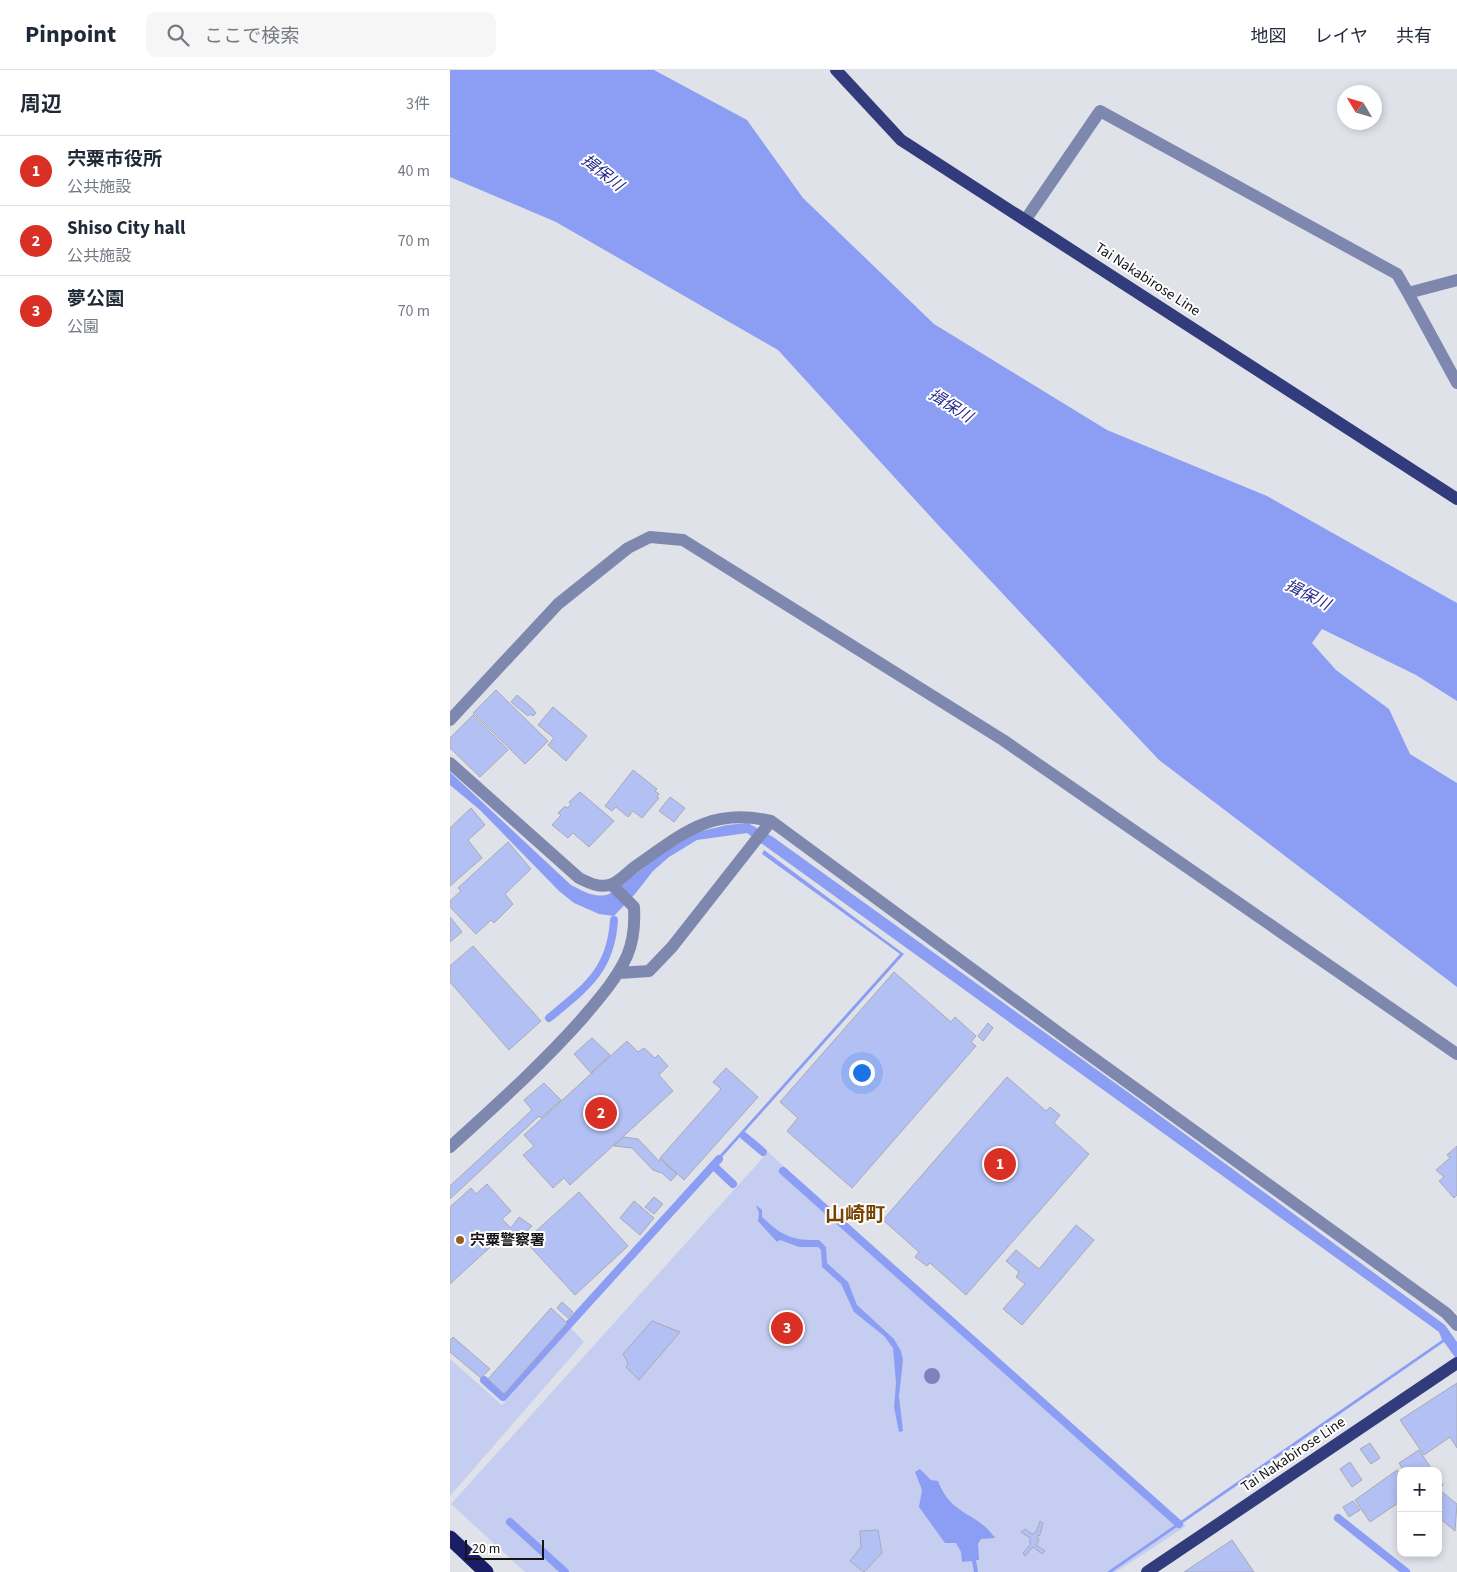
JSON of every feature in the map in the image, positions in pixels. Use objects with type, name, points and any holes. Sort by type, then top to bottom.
[{"type":"highway","points":[[450,1538],[486,1572]]},
{"type":"main road","name":"Tai Nakabirose Line","points":[[836,70],[901,140],[1457,499]]},
{"type":"main road","name":"Tai Nakabirose Line","points":[[1147,1572],[1456,1367]]},
{"type":"street","points":[[1026,220],[1100,111],[1397,274],[1457,383]]},
{"type":"street","points":[[1408,293],[1457,280]]},
{"type":"street","points":[[450,720],[558,604],[628,548],[650,537],[683,540],[1003,740],[1457,1054]]},
{"type":"street","points":[[450,763],[579,878],[594,886],[612,885],[674,839],[698,825],[720,818],[747,815],[771,821],[1066,1038],[1446,1313],[1457,1325]]},
{"type":"street","points":[[618,973],[649,971],[672,947],[771,821]]},
{"type":"street","points":[[450,1147],[529,1076],[598,1001],[618,973],[633,938],[635,916],[634,907],[612,885]]},
{"type":"shaded area","points":[[768,1152],[1186,1526],[1116,1572],[525,1572],[451,1504]]},
{"type":"shaded area","points":[[569,1326],[584,1342],[450,1496],[450,1359],[502,1405]]},
{"type":"water","name":"揖保川","points":[[450,70],[654,70],[747,120],[803,198],[934,324],[1107,430],[1267,496],[1457,603],[1457,701],[1416,675],[1322,629],[1312,643],[1336,670],[1389,709],[1410,754],[1457,783],[1457,987],[1159,760],[939,526],[778,350],[556,222],[450,177]]},
{"type":"water","points":[[450,772],[571,885],[594,895],[609,894],[689,834],[727,825],[748,823],[773,837],[1129,1093],[1445,1325],[1457,1342],[1457,1360],[1444,1342],[1112,1572],[1107,1572],[1442,1340],[1439,1332],[747,833],[697,840],[669,857],[653,871],[614,916],[599,914],[574,903],[559,891],[480,810],[450,785]]},
{"type":"water","points":[[764,850],[904,954],[714,1166],[712,1164],[900,954],[762,854]]},
{"type":"water","points":[[756,1205],[762,1210],[762,1217],[788,1236],[819,1240],[826,1247],[827,1263],[848,1282],[857,1305],[894,1339],[901,1351],[903,1360],[899,1396],[903,1431],[899,1432],[894,1407],[896,1383],[893,1348],[884,1336],[854,1312],[841,1284],[822,1267],[821,1250],[818,1247],[799,1247],[780,1240],[777,1242],[758,1221],[759,1213]]},
{"type":"water","points":[[920,1469],[931,1480],[938,1481],[950,1501],[988,1529],[995,1538],[981,1539],[978,1544],[979,1560],[976,1560],[978,1572],[974,1572],[972,1561],[962,1562],[961,1552],[956,1543],[945,1543],[919,1507],[922,1490],[915,1472]]},
{"type":"building","points":[[496,690],[548,741],[525,764],[473,713]]},
{"type":"building","points":[[517,695],[536,713],[533,716],[530,714],[528,716],[511,702]]},
{"type":"building","points":[[553,707],[587,736],[566,761],[548,745],[554,738],[538,725]]},
{"type":"building","points":[[473,715],[508,750],[480,777],[450,748],[450,738]]},
{"type":"building","points":[[633,770],[657,789],[655,791],[659,794],[657,797],[659,798],[642,818],[633,811],[628,817],[616,807],[612,811],[605,806]]},
{"type":"building","points":[[580,792],[614,821],[589,847],[573,833],[568,838],[552,825],[561,815],[558,813],[565,806],[567,808],[571,805],[569,802]]},
{"type":"building","points":[[670,797],[685,808],[674,822],[659,811]]},
{"type":"building","points":[[471,808],[485,825],[468,840],[482,858],[450,886],[450,828]]},
{"type":"building","points":[[508,842],[531,869],[505,894],[513,904],[494,923],[491,920],[476,934],[450,907],[450,901],[461,891],[458,888]]},
{"type":"building","points":[[450,917],[462,932],[450,942]]},
{"type":"building","points":[[473,946],[541,1021],[509,1050],[450,982],[450,966]]},
{"type":"building","points":[[894,972],[951,1022],[955,1017],[976,1036],[971,1042],[976,1046],[852,1188],[787,1131],[798,1118],[780,1102]]},
{"type":"building","points":[[988,1023],[993,1028],[983,1041],[978,1036]]},
{"type":"building","points":[[592,1038],[610,1055],[591,1073],[574,1054]]},
{"type":"building","points":[[627,1041],[638,1052],[644,1048],[655,1058],[658,1055],[668,1066],[659,1075],[673,1091],[570,1185],[564,1178],[553,1188],[523,1155],[534,1146],[524,1135]]},
{"type":"building","points":[[726,1068],[758,1097],[684,1180],[660,1158],[721,1089],[713,1082]]},
{"type":"building","points":[[1007,1077],[1046,1111],[1050,1107],[1060,1115],[1054,1123],[1089,1154],[966,1295],[930,1263],[927,1266],[915,1257],[919,1252],[883,1220]]},
{"type":"building","points":[[544,1083],[561,1100],[541,1118],[539,1116],[450,1199],[450,1186],[532,1110],[524,1100]]},
{"type":"building","points":[[624,1137],[638,1139],[659,1161],[660,1159],[677,1174],[671,1181],[662,1173],[653,1170],[632,1148],[614,1146]]},
{"type":"building","points":[[1457,1146],[1457,1195],[1454,1198],[1439,1181],[1444,1177],[1436,1170],[1450,1158],[1447,1155]]},
{"type":"building","points":[[487,1184],[511,1211],[502,1219],[511,1228],[519,1217],[532,1226],[522,1236],[517,1230],[503,1242],[499,1239],[450,1284],[450,1207],[471,1188],[476,1194]]},
{"type":"building","points":[[579,1192],[628,1246],[575,1295],[525,1241]]},
{"type":"building","points":[[654,1197],[663,1204],[654,1214],[645,1207]]},
{"type":"building","points":[[634,1201],[654,1218],[640,1235],[620,1218]]},
{"type":"building","points":[[1076,1225],[1094,1240],[1022,1325],[1003,1309],[1025,1284],[1016,1277],[1019,1272],[1006,1261],[1016,1250],[1039,1269]]},
{"type":"building","points":[[562,1302],[573,1312],[568,1318],[557,1308]]},
{"type":"building","points":[[551,1308],[567,1323],[504,1394],[488,1379]]},
{"type":"building","points":[[652,1321],[680,1332],[639,1380],[626,1367],[628,1363],[623,1354]]},
{"type":"building","points":[[453,1337],[490,1369],[481,1378],[450,1352],[450,1340]]},
{"type":"building","points":[[1457,1383],[1457,1448],[1450,1437],[1424,1455],[1400,1420]]},
{"type":"building","points":[[1370,1443],[1380,1458],[1371,1464],[1360,1449]]},
{"type":"building","points":[[1419,1450],[1430,1467],[1402,1467],[1399,1463]]},
{"type":"building","points":[[1350,1462],[1362,1480],[1352,1487],[1340,1469]]},
{"type":"building","points":[[1397,1470],[1397,1504],[1370,1522],[1355,1500]]},
{"type":"building","points":[[1442,1492],[1457,1504],[1455,1531],[1442,1520]]},
{"type":"building","points":[[1353,1501],[1360,1510],[1349,1517],[1343,1507]]},
{"type":"building","points":[[1040,1521],[1043,1523],[1040,1535],[1037,1536],[1039,1541],[1036,1545],[1045,1551],[1042,1554],[1033,1547],[1025,1556],[1023,1553],[1030,1545],[1030,1538],[1021,1532],[1025,1529],[1032,1534],[1036,1532]]},
{"type":"building","points":[[878,1530],[882,1553],[864,1572],[850,1561],[861,1547],[860,1531]]},
{"type":"building","points":[[1232,1540],[1254,1572],[1184,1572]]},
{"type":"waterway","points":[[549,1018],[585,987],[602,966],[612,938],[614,920]]},
{"type":"waterway","points":[[744,1136],[763,1152]]},
{"type":"waterway","points":[[484,1380],[503,1397],[719,1159]]},
{"type":"waterway","points":[[715,1167],[733,1184]]},
{"type":"waterway","points":[[783,1171],[1179,1524]]},
{"type":"waterway","points":[[1338,1518],[1406,1572]]},
{"type":"waterway","points":[[510,1522],[565,1572]]},
{"type":"place","name":"Shiso City hall","points":[[601,1113]]},
{"type":"place","name":"宍粟市役所","points":[[1000,1164]]},
{"type":"place","name":"宍粟警察署","points":[[460,1240]]},
{"type":"place","name":"夢公園","points":[[787,1328]]},
{"type":"district","name":"山崎町","points":[[855,1214]]}]
